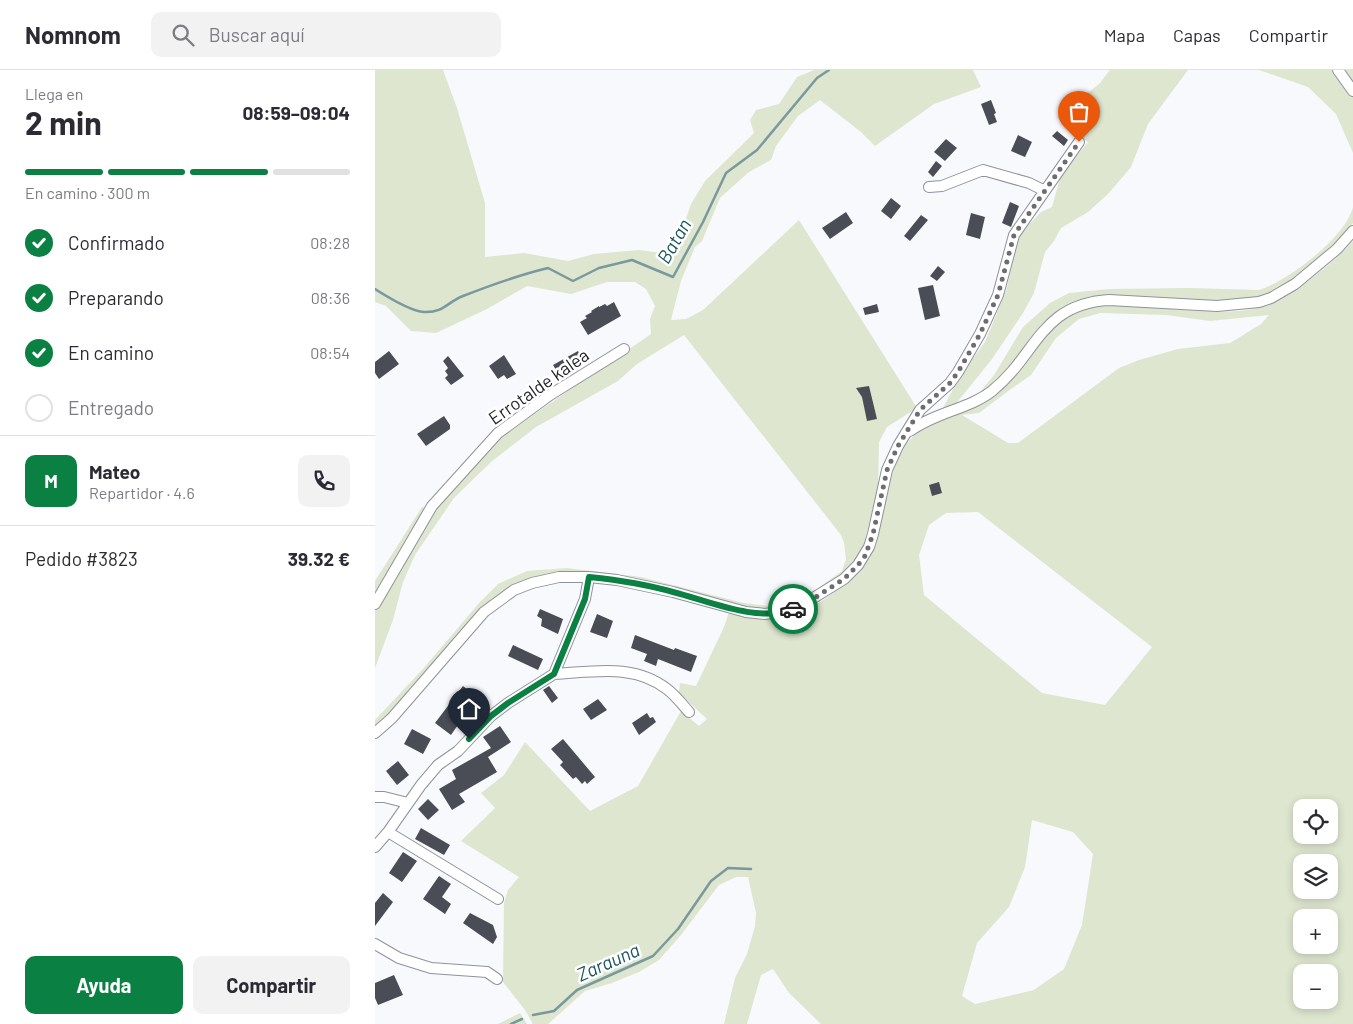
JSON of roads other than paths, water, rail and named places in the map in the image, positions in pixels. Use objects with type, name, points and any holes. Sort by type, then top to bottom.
[{"type":"street","points":[[1337,70],[1353,91]]},
{"type":"street","points":[[375,733],[392,718],[485,612],[514,590],[546,579],[589,577],[644,585],[746,612],[765,614],[799,607],[844,579],[865,556],[873,534],[887,470],[898,446],[920,410],[950,383],[976,342],[998,295],[1014,235],[1079,142]]},
{"type":"street","points":[[929,187],[942,186],[983,170],[1029,183],[1045,191]]},
{"type":"street","points":[[907,433],[928,420],[980,399],[992,391],[1015,367],[1049,323],[1070,309],[1095,301],[1109,300],[1217,306],[1259,302],[1271,298],[1295,284],[1337,249],[1353,232]]},
{"type":"street","name":"Errotalde kalea","points":[[375,604],[432,506],[497,433],[550,395],[624,349]]},
{"type":"street","points":[[554,674],[585,599],[589,577]]},
{"type":"street","points":[[375,847],[438,765],[458,751],[491,716],[554,674],[628,671],[656,682],[668,690],[689,712]]},
{"type":"street","points":[[375,797],[384,797],[408,803]]},
{"type":"street","points":[[388,832],[498,899]]},
{"type":"street","points":[[375,944],[399,958],[431,968],[487,972],[497,979]]},
{"type":"waterway","name":"Batan","points":[[375,289],[412,309],[431,312],[441,309],[458,298],[484,288],[548,268],[573,281],[599,268],[632,260],[673,277],[703,222],[726,173],[757,150],[817,78],[829,70]]},
{"type":"waterway","name":"Zarauna","points":[[533,1015],[554,1011],[577,990],[653,956],[678,929],[711,881],[728,868],[751,869]]},
{"type":"waterway","name":"Zarauna","points":[[511,1024],[522,1019]]}]
